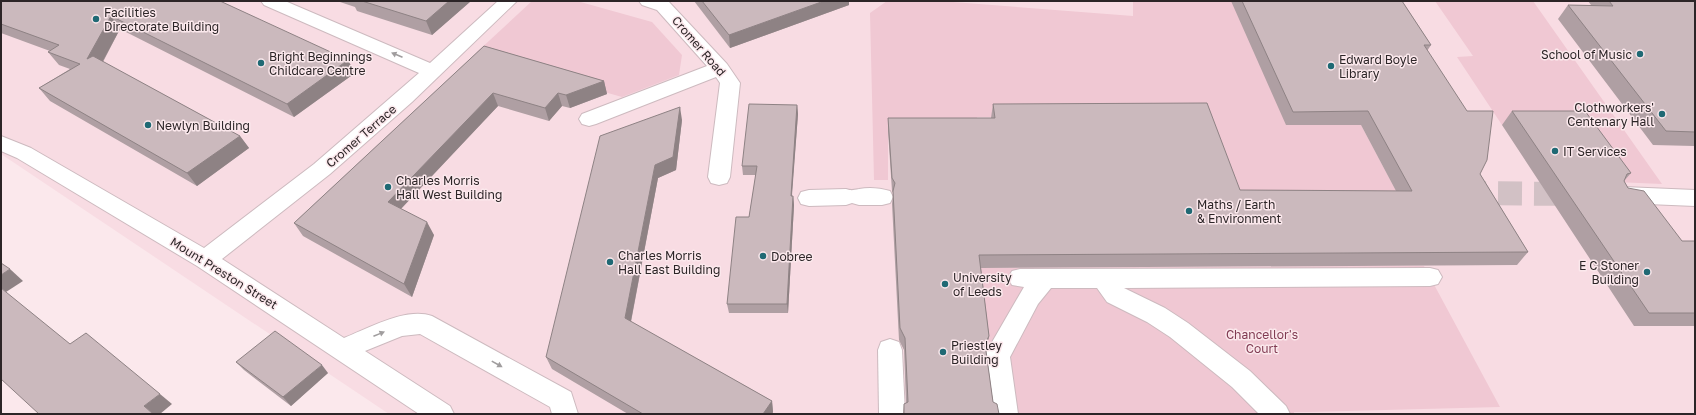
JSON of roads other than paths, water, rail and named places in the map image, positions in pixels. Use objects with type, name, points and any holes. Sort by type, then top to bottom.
[{"type":"street","points":[[270,1],[432,71]]},
{"type":"street","name":"Cromer Terrace","points":[[205,260],[322,169],[405,97],[508,1]]},
{"type":"street","name":"Cromer Road","points":[[648,1],[663,6],[720,68],[730,83],[719,177]]},
{"type":"street","points":[[589,119],[720,68]]},
{"type":"street","name":"Mount Preston Street","points":[[1,143],[24,154],[205,260],[441,414]]},
{"type":"street","points":[[1624,195],[1695,198]]},
{"type":"street","points":[[808,198],[882,197]]},
{"type":"street","points":[[1020,278],[1103,279],[1430,276]]},
{"type":"street","points":[[1005,414],[997,356],[1030,297],[1044,279]]},
{"type":"street","points":[[1103,279],[1115,295],[1156,314],[1179,330],[1241,379],[1277,414]]},
{"type":"street","points":[[343,349],[400,326],[423,323],[562,400],[565,414]]},
{"type":"street","points":[[890,350],[892,414]]},
{"type":"tunnel","points":[[1462,193],[1577,194]]},
{"type":"place","name":"Facilities Directorate Building","points":[[96,19]]},
{"type":"place","name":"School of Music","points":[[1640,54]]},
{"type":"place","name":"Bright Beginnings Childcare Centre","points":[[261,63]]},
{"type":"place","name":"Edward Boyle Library","points":[[1331,66]]},
{"type":"place","name":"Clothworkers' Centenary Hall","points":[[1662,114]]},
{"type":"place","name":"Newlyn Building","points":[[148,125]]},
{"type":"place","name":"IT Services","points":[[1555,151]]},
{"type":"place","name":"Charles Morris Hall West Building","points":[[388,187]]},
{"type":"place","name":"Maths / Earth & Environment","points":[[1189,211]]},
{"type":"place","name":"Dobree","points":[[763,256]]},
{"type":"place","name":"Charles Morris Hall East Building","points":[[610,262]]},
{"type":"place","name":"E C Stoner Building","points":[[1647,272]]},
{"type":"place","name":"University of Leeds","points":[[945,284]]},
{"type":"place","name":"Priestley Building","points":[[943,352]]},
{"type":"park label","name":"Chancellor's Court","points":[[1262,341]]}]
